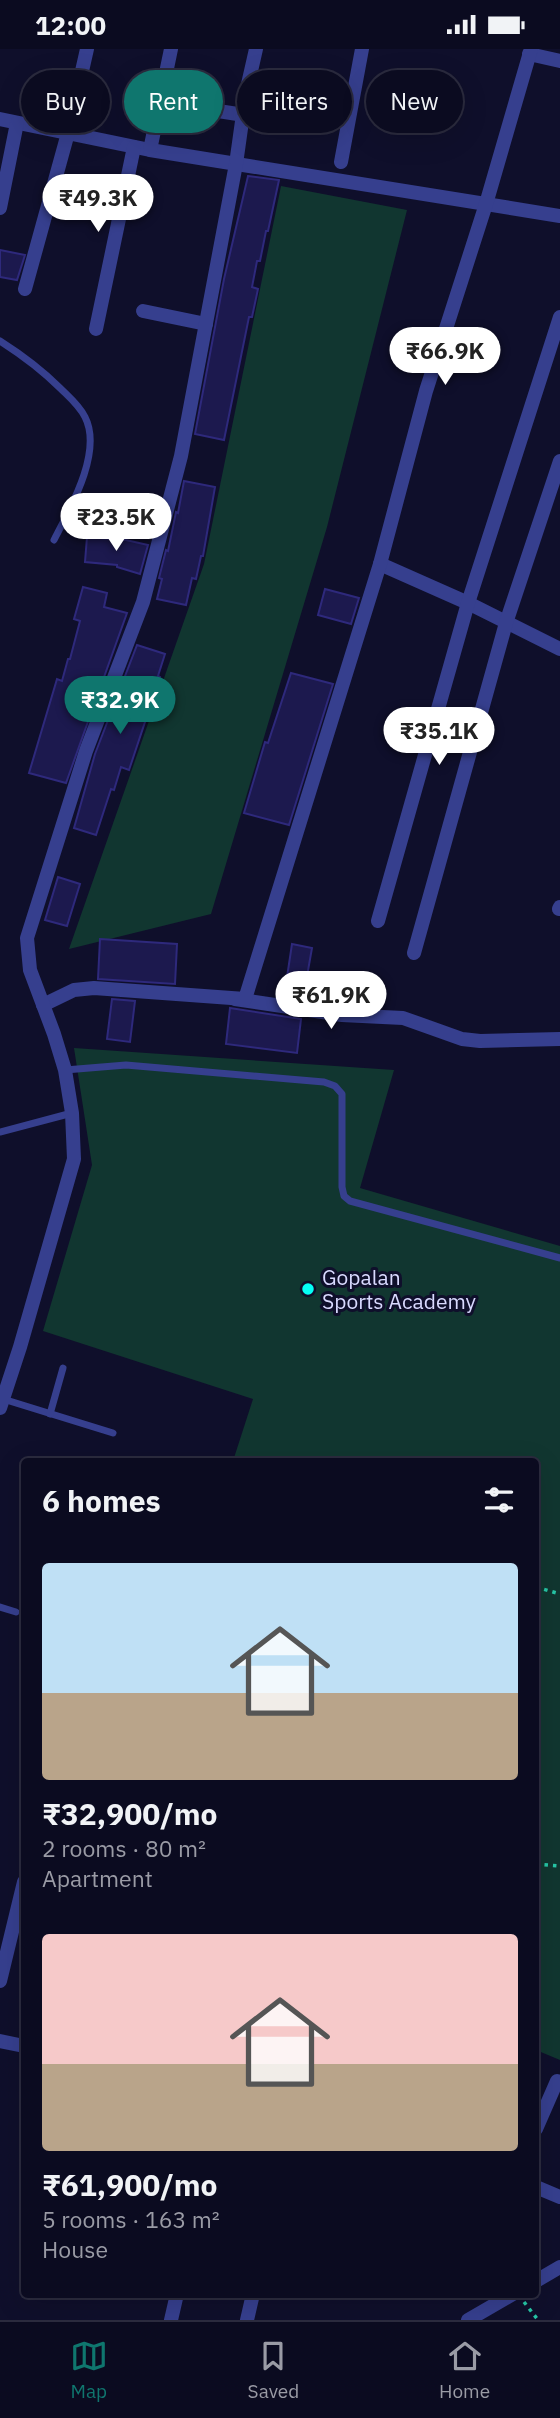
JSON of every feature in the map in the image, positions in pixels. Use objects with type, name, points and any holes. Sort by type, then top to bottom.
[{"type":"street","points":[[82,70],[87,49]]},
{"type":"street","points":[[167,70],[171,49]]},
{"type":"street","points":[[252,70],[256,49]]},
{"type":"street","points":[[341,162],[362,49]]},
{"type":"street","points":[[44,1005],[74,990],[94,988],[245,999],[380,564],[426,391],[486,204],[530,52],[560,61]]},
{"type":"street","points":[[0,119],[21,124]]},
{"type":"street","points":[[0,208],[18,123]]},
{"type":"street","points":[[25,289],[68,133],[150,150],[560,216]]},
{"type":"street","points":[[150,150],[154,133]]},
{"type":"street","points":[[1,1404],[74,1159],[72,1113],[65,1070],[30,970],[27,938],[86,751],[143,602],[181,456],[241,133]]},
{"type":"street","points":[[96,329],[134,147]]},
{"type":"street","points":[[142,311],[206,324]]},
{"type":"street","points":[[378,921],[468,603],[560,317]]},
{"type":"street","points":[[414,953],[506,623],[560,461]]},
{"type":"street","points":[[380,564],[468,603],[560,649]]},
{"type":"street","points":[[234,998],[342,1015],[403,1019],[471,1040],[494,1043],[560,1039]]},
{"type":"street","points":[[0,1981],[21,1894]]},
{"type":"street","points":[[0,2041],[21,2045]]},
{"type":"street","points":[[539,2122],[557,2081]]},
{"type":"street","points":[[539,2188],[560,2197]]},
{"type":"street","points":[[539,2279],[560,2267]]},
{"type":"street","points":[[171,2320],[176,2298]]},
{"type":"street","points":[[247,2320],[252,2298]]},
{"type":"street","points":[[468,2320],[506,2298]]},
{"type":"lane","points":[[0,341],[33,363],[76,403],[86,418],[90,436],[84,476],[54,540]]},
{"type":"lane","points":[[65,1070],[126,1065],[324,1082],[335,1086],[342,1094],[342,1187],[344,1196],[350,1201],[560,1258]]},
{"type":"lane","points":[[0,1132],[72,1113]]},
{"type":"lane","points":[[50,1414],[63,1368]]},
{"type":"lane","points":[[1,1404],[50,1414],[113,1433]]},
{"type":"lane","points":[[0,1607],[16,1612]]},
{"type":"path","points":[[539,1588],[560,1594]]},
{"type":"path","points":[[539,1864],[560,1866]]},
{"type":"path","points":[[523,2298],[538,2320]]},
{"type":"green space","points":[[281,186],[407,210],[327,527],[211,914],[69,949],[204,564]]},
{"type":"green space","name":"Gopalan Sports Academy","points":[[74,1048],[394,1070],[360,1188],[560,1246],[560,2060],[539,2051],[539,1458],[234,1458],[253,1399],[43,1331],[92,1165]]},
{"type":"building","points":[[248,176],[279,180],[260,261],[257,261],[252,287],[258,289],[252,317],[249,317],[224,440],[195,434],[224,279]]},
{"type":"building","points":[[0,250],[25,255],[17,280],[0,277]]},
{"type":"building","points":[[184,481],[215,487],[203,556],[196,579],[192,578],[186,605],[157,599],[162,579],[159,578],[176,512],[178,513]]},
{"type":"building","points":[[87,537],[148,545],[140,574],[117,565],[85,562]]},
{"type":"building","points":[[83,587],[107,593],[104,607],[127,613],[66,783],[29,773],[57,679],[62,681],[70,659],[80,621],[74,619]]},
{"type":"building","points":[[325,589],[359,598],[351,624],[318,615]]},
{"type":"building","points":[[137,645],[165,654],[129,770],[121,767],[96,835],[74,828],[95,754]]},
{"type":"building","points":[[291,673],[333,684],[289,825],[244,813],[265,742],[268,743]]},
{"type":"building","points":[[58,877],[80,884],[67,926],[45,920]]},
{"type":"building","points":[[100,939],[177,944],[175,984],[98,979]]},
{"type":"building","points":[[292,944],[312,948],[303,999],[284,997]]},
{"type":"building","points":[[112,999],[135,1001],[130,1042],[107,1039]]},
{"type":"building","points":[[230,1008],[301,1019],[297,1053],[226,1044]]},
{"type":"place","name":"Gopalan Sports Academy","points":[[308,1289]]}]
